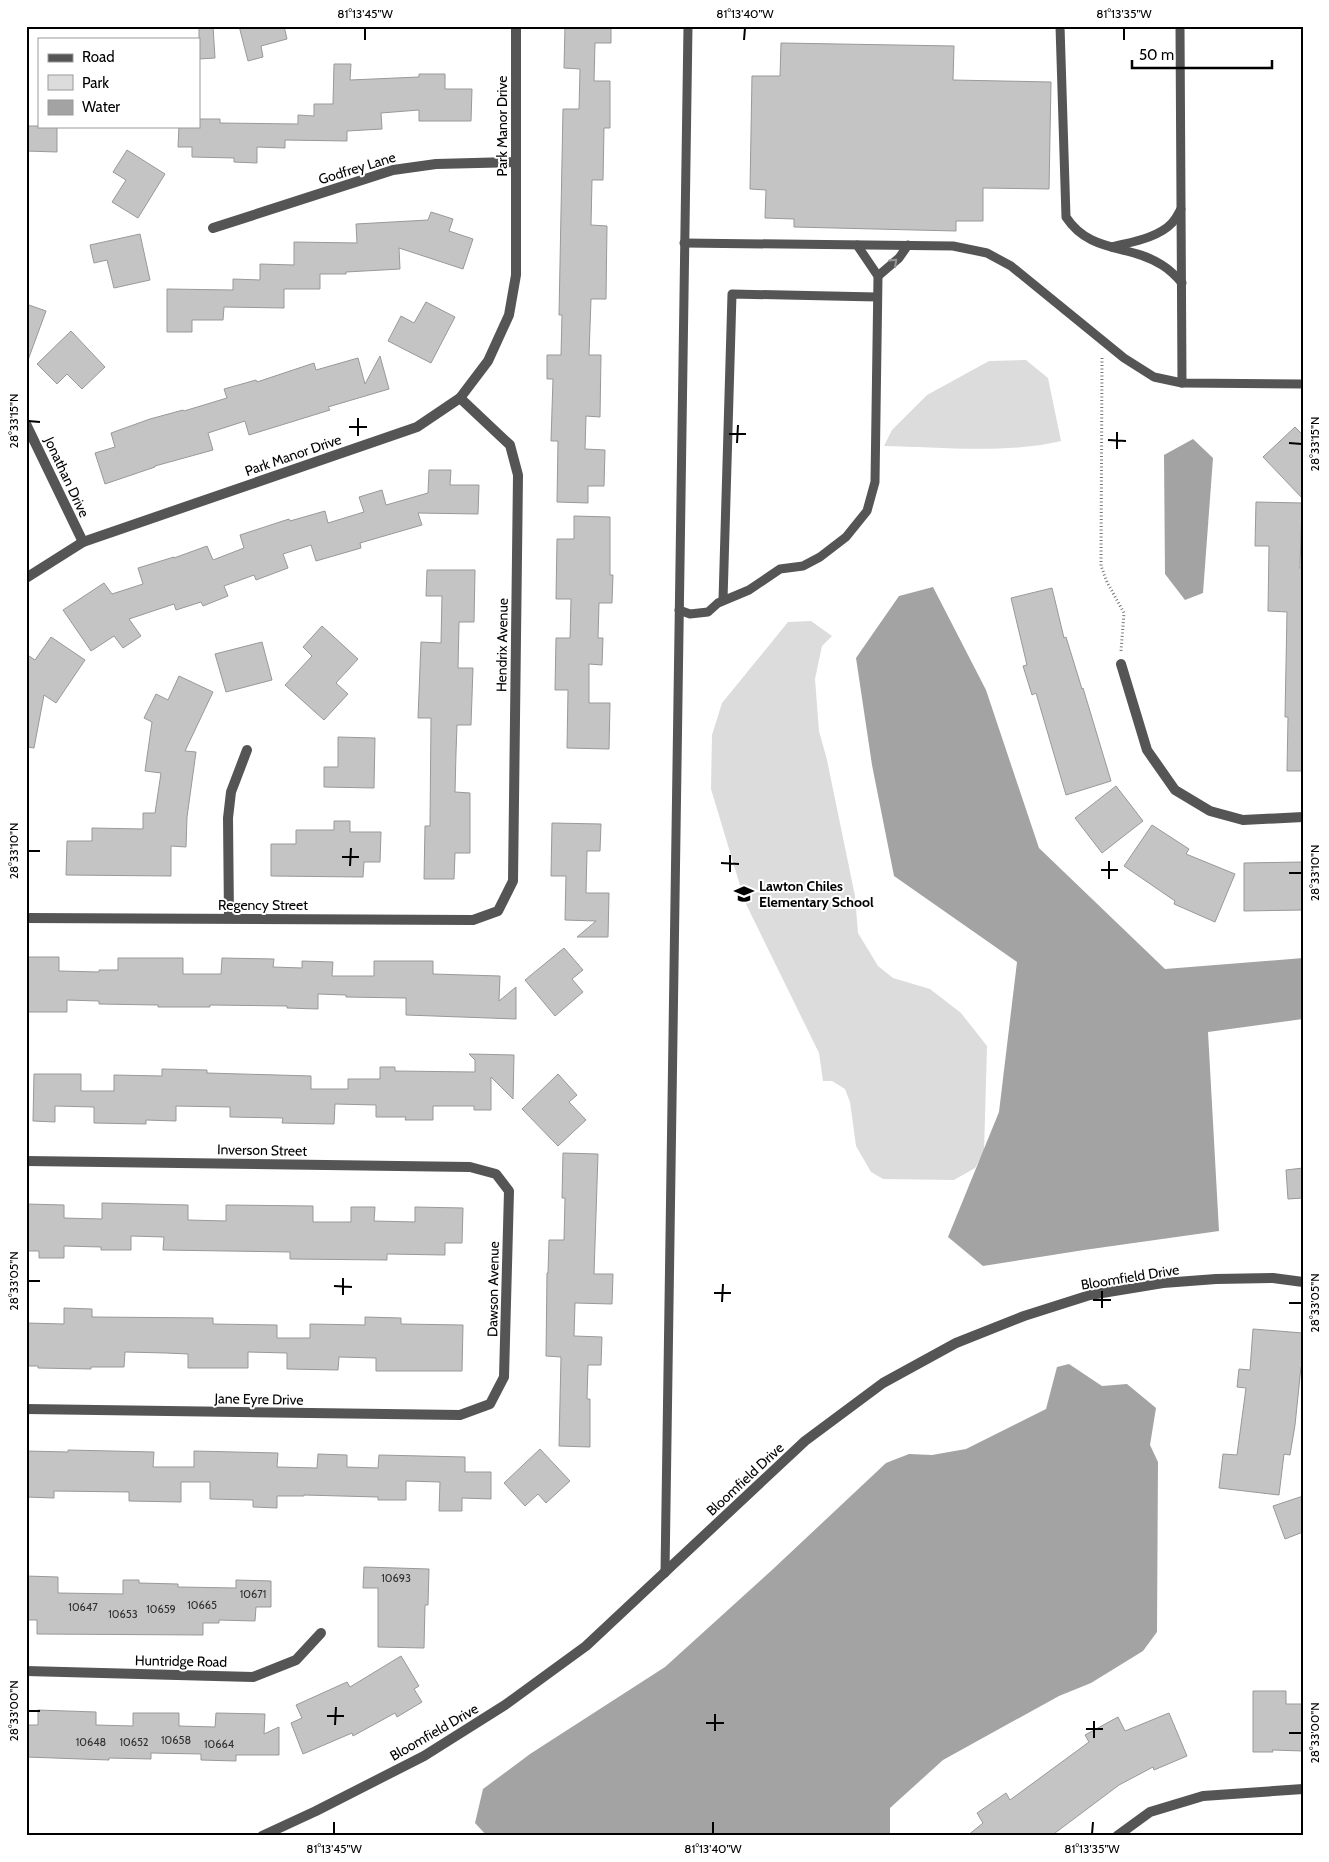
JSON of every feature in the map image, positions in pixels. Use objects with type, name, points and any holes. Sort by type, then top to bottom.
[{"type":"street","name":"Park Manor Drive","points":[[26,578],[83,542],[417,427],[460,398],[488,361],[509,315],[516,275],[516,26]]},
{"type":"street","name":"Godfrey Lane","points":[[213,228],[393,170],[436,164],[515,162]]},
{"type":"street","name":"Hendrix Avenue","points":[[460,398],[510,446],[518,475],[513,881],[498,911]]},
{"type":"street","name":"Jonathan Drive","points":[[26,424],[83,542]]},
{"type":"street","points":[[1120,664],[1147,750],[1175,790],[1210,811],[1244,820],[1303,817]]},
{"type":"street","points":[[229,918],[228,818],[231,792],[247,750]]},
{"type":"street","name":"Regency Street","points":[[26,918],[474,920],[498,911]]},
{"type":"street","name":"Inverson Street","points":[[26,1161],[470,1167],[496,1174]]},
{"type":"street","name":"Dawson Avenue","points":[[490,1404],[504,1377],[505,1358],[509,1192],[496,1174]]},
{"type":"street","name":"Bloomfield Drive","points":[[262,1836],[424,1756],[505,1705],[586,1646],[805,1441],[883,1383],[956,1343],[1024,1316],[1090,1295],[1163,1283],[1216,1279],[1273,1278],[1303,1282]]},
{"type":"street","name":"Jane Eyre Drive","points":[[26,1409],[460,1415],[490,1404]]},
{"type":"street","name":"Huntridge Road","points":[[26,1671],[253,1676],[296,1660],[321,1634]]},
{"type":"street","points":[[1117,1836],[1150,1812],[1203,1796],[1303,1789]]},
{"type":"lane","points":[[665,1573],[688,26]]},
{"type":"lane","points":[[1060,26],[1066,217],[1080,234],[1094,241],[1161,264],[1182,283]]},
{"type":"lane","points":[[1180,26],[1182,383]]},
{"type":"lane","points":[[1112,247],[1145,238],[1161,231],[1172,223],[1182,208]]},
{"type":"lane","points":[[684,243],[953,246],[987,253],[1011,266],[1124,358],[1154,377],[1182,383],[1303,384]]},
{"type":"lane","points":[[679,610],[690,614],[708,612],[723,600],[749,590],[780,569],[803,566],[820,557],[846,537],[867,511],[875,482],[878,276],[857,244]]},
{"type":"lane","points":[[878,276],[899,258],[908,245]]},
{"type":"lane","points":[[723,600],[732,294],[878,297]]},
{"type":"path","points":[[1102,340],[1102,566],[1124,613],[1120,664]]},
{"type":"green space","points":[[1026,360],[1048,378],[1061,441],[1041,445],[996,449],[884,446],[892,430],[927,395],[989,361]]},
{"type":"green space","points":[[811,621],[832,636],[822,646],[815,679],[819,731],[827,760],[855,896],[858,933],[878,966],[893,978],[930,989],[961,1013],[987,1046],[984,1152],[975,1168],[954,1180],[883,1179],[871,1172],[856,1146],[850,1102],[845,1089],[832,1081],[823,1081],[819,1053],[745,902],[711,789],[712,735],[722,703],[788,622]]},
{"type":"water","points":[[1193,439],[1213,458],[1203,593],[1185,600],[1165,574],[1164,455]]},
{"type":"water","points":[[933,587],[986,690],[1039,848],[1165,969],[1303,958],[1303,1019],[1208,1032],[1219,1231],[983,1266],[948,1237],[999,1112],[1017,962],[894,876],[872,765],[856,658],[899,596]]},
{"type":"water","points":[[1069,1364],[1102,1386],[1127,1384],[1156,1408],[1150,1445],[1158,1462],[1157,1632],[1143,1651],[1091,1683],[1059,1696],[943,1760],[890,1808],[890,1836],[487,1836],[475,1823],[483,1789],[530,1754],[665,1667],[886,1463],[909,1454],[932,1455],[966,1449],[1046,1409],[1057,1367]]},
{"type":"building","points":[[199,26],[213,26],[215,58],[200,59]]},
{"type":"building","points":[[239,26],[284,26],[287,39],[261,46],[263,57],[248,61]]},
{"type":"building","points":[[565,26],[611,26],[611,43],[595,43],[594,81],[610,81],[610,128],[604,128],[603,180],[592,180],[591,225],[607,226],[606,299],[591,299],[589,355],[601,355],[600,417],[586,416],[585,449],[605,450],[604,486],[588,486],[588,503],[557,502],[558,441],[551,441],[553,379],[547,379],[547,355],[561,355],[562,315],[559,315],[563,109],[579,109],[580,69],[564,68]]},
{"type":"building","points":[[781,43],[954,46],[953,80],[1051,82],[1049,189],[983,188],[983,221],[956,221],[956,231],[794,227],[794,219],[765,218],[766,190],[750,189],[752,76],[780,76]]},
{"type":"building","points":[[334,64],[351,64],[350,80],[419,77],[419,74],[445,74],[445,89],[472,89],[471,121],[419,121],[419,110],[381,113],[382,129],[347,131],[347,141],[285,140],[285,148],[257,147],[257,163],[234,162],[234,158],[192,157],[192,147],[178,147],[179,128],[200,128],[200,119],[220,119],[220,123],[298,124],[298,115],[314,116],[314,104],[333,104]]},
{"type":"building","points":[[26,126],[57,128],[57,152],[26,151]]},
{"type":"building","points":[[127,150],[165,174],[138,218],[112,202],[126,180],[113,172]]},
{"type":"building","points":[[431,212],[453,219],[449,231],[473,239],[463,269],[399,248],[400,269],[346,272],[346,274],[320,274],[320,289],[284,289],[284,308],[224,307],[223,320],[192,320],[192,332],[167,332],[167,289],[233,290],[233,279],[260,280],[260,264],[294,265],[294,242],[357,243],[356,224],[428,220]]},
{"type":"building","points":[[140,234],[150,280],[114,288],[107,260],[94,263],[90,245]]},
{"type":"building","points":[[426,302],[455,317],[431,363],[388,341],[401,316],[414,323]]},
{"type":"building","points":[[26,304],[46,311],[28,360],[26,360]]},
{"type":"building","points":[[71,331],[105,367],[82,389],[67,374],[57,384],[37,364]]},
{"type":"building","points":[[380,356],[389,389],[328,407],[330,410],[249,435],[245,421],[208,433],[213,450],[155,466],[105,484],[95,453],[115,447],[111,433],[150,419],[227,398],[224,389],[256,380],[257,382],[314,363],[316,370],[358,358],[365,384]]},
{"type":"building","points":[[1295,427],[1303,435],[1303,499],[1263,457]]},
{"type":"building","points":[[429,470],[451,470],[450,485],[479,485],[478,514],[418,513],[422,525],[360,543],[361,548],[316,561],[311,545],[283,554],[288,568],[256,580],[254,575],[224,586],[228,596],[203,606],[201,602],[176,610],[174,604],[129,619],[141,636],[123,648],[114,636],[91,651],[63,610],[104,583],[112,594],[143,584],[138,568],[207,546],[213,560],[244,548],[240,535],[289,519],[290,521],[325,511],[328,523],[364,512],[359,497],[382,490],[386,505],[428,493]]},
{"type":"building","points":[[1256,502],[1302,503],[1300,568],[1303,568],[1303,771],[1287,771],[1288,717],[1285,717],[1287,612],[1268,611],[1269,546],[1255,546]]},
{"type":"building","points":[[574,516],[610,517],[610,575],[613,575],[612,603],[599,603],[598,638],[603,638],[602,665],[589,664],[589,703],[610,703],[609,749],[567,748],[568,690],[555,690],[556,638],[570,638],[571,599],[556,599],[557,539],[574,539]]},
{"type":"building","points":[[427,570],[475,570],[474,622],[459,622],[458,668],[473,668],[471,725],[457,725],[455,792],[470,793],[470,853],[455,853],[454,879],[424,879],[425,826],[430,826],[431,718],[418,718],[421,642],[441,643],[442,596],[426,596]]},
{"type":"building","points":[[1052,588],[1064,638],[1066,637],[1083,688],[1111,781],[1066,795],[1036,693],[1032,695],[1023,666],[1027,665],[1011,598]]},
{"type":"building","points":[[322,626],[358,659],[336,683],[348,694],[324,720],[285,685],[312,656],[303,647]]},
{"type":"building","points":[[51,637],[85,660],[56,703],[44,695],[34,748],[26,747],[26,654],[35,660]]},
{"type":"building","points":[[262,642],[272,680],[226,692],[215,654]]},
{"type":"building","points":[[179,676],[213,692],[185,751],[196,752],[187,817],[186,847],[171,846],[171,876],[66,875],[67,841],[92,841],[92,828],[143,829],[143,813],[155,813],[161,773],[145,771],[152,722],[144,718],[156,694],[168,700]]},
{"type":"building","points":[[338,737],[375,738],[374,788],[324,787],[324,767],[338,767]]},
{"type":"building","points":[[1116,786],[1143,821],[1102,853],[1075,818]]},
{"type":"building","points":[[334,821],[350,821],[350,832],[381,832],[380,862],[364,862],[363,877],[271,876],[271,844],[296,844],[296,830],[334,830]]},
{"type":"building","points":[[552,823],[601,824],[600,851],[587,851],[586,893],[609,893],[608,937],[577,937],[596,921],[565,920],[566,876],[551,876]]},
{"type":"building","points":[[1152,825],[1189,849],[1186,854],[1235,874],[1215,922],[1174,904],[1175,901],[1124,866]]},
{"type":"building","points":[[1303,862],[1303,910],[1244,911],[1244,863]]},
{"type":"building","points":[[564,948],[583,970],[572,979],[583,992],[555,1016],[525,980]]},
{"type":"building","points":[[26,957],[59,957],[59,971],[99,972],[99,970],[118,970],[118,958],[183,958],[183,974],[221,974],[222,958],[274,959],[273,967],[302,968],[302,961],[333,962],[332,976],[374,976],[374,961],[433,961],[433,974],[500,976],[499,1001],[516,987],[516,1019],[406,1015],[406,998],[346,997],[346,995],[318,994],[318,1009],[287,1008],[287,1006],[210,1005],[210,1007],[158,1007],[158,1005],[99,1004],[99,1001],[67,1000],[67,1012],[26,1012]]},
{"type":"building","points":[[469,1054],[514,1055],[513,1099],[491,1077],[491,1110],[474,1110],[474,1106],[433,1106],[433,1120],[405,1120],[406,1117],[376,1117],[376,1105],[335,1104],[334,1124],[282,1123],[283,1118],[230,1117],[230,1107],[176,1106],[176,1121],[146,1120],[146,1124],[94,1123],[94,1107],[55,1106],[55,1122],[33,1121],[34,1074],[81,1074],[81,1091],[114,1091],[114,1075],[162,1076],[162,1069],[207,1070],[207,1073],[311,1076],[311,1089],[348,1089],[348,1079],[380,1079],[380,1067],[395,1067],[395,1071],[475,1072],[475,1060]]},
{"type":"building","points":[[558,1074],[577,1095],[569,1102],[586,1120],[558,1146],[522,1109]]},
{"type":"building","points":[[563,1153],[598,1154],[594,1274],[613,1274],[612,1304],[575,1303],[574,1336],[602,1337],[601,1365],[588,1365],[587,1399],[590,1399],[590,1447],[559,1446],[561,1357],[546,1356],[549,1240],[564,1240],[565,1198],[562,1198]]},
{"type":"building","points":[[1303,1168],[1303,1198],[1288,1199],[1286,1170]]},
{"type":"building","points":[[102,1203],[188,1205],[188,1220],[226,1221],[226,1205],[313,1206],[313,1222],[351,1222],[351,1207],[375,1207],[374,1221],[415,1222],[415,1207],[463,1208],[462,1243],[445,1243],[445,1255],[387,1254],[387,1260],[290,1259],[290,1252],[163,1250],[164,1237],[131,1236],[131,1250],[101,1250],[101,1247],[64,1246],[64,1258],[39,1258],[39,1251],[26,1251],[26,1204],[64,1205],[64,1218],[102,1219]]},
{"type":"building","points":[[64,1308],[92,1309],[92,1317],[213,1318],[213,1324],[277,1325],[277,1338],[310,1338],[310,1324],[365,1325],[365,1317],[401,1318],[401,1324],[463,1325],[462,1371],[376,1371],[376,1358],[339,1357],[338,1370],[287,1369],[287,1353],[248,1352],[248,1368],[188,1368],[188,1354],[125,1352],[124,1367],[91,1367],[91,1369],[26,1366],[26,1323],[64,1324]]},
{"type":"building","points":[[1253,1329],[1303,1333],[1303,1367],[1301,1367],[1295,1425],[1290,1455],[1284,1454],[1279,1495],[1219,1488],[1223,1454],[1237,1455],[1246,1388],[1237,1387],[1239,1369],[1250,1370]]},
{"type":"building","points":[[540,1449],[570,1481],[546,1503],[538,1494],[525,1506],[504,1483]]},
{"type":"building","points":[[68,1450],[154,1452],[153,1467],[194,1467],[194,1451],[278,1453],[277,1467],[317,1468],[318,1454],[347,1455],[347,1467],[378,1468],[379,1455],[465,1457],[465,1472],[491,1472],[491,1499],[462,1498],[462,1511],[439,1511],[440,1482],[406,1481],[406,1500],[378,1500],[378,1497],[277,1496],[277,1508],[253,1507],[253,1500],[210,1499],[210,1482],[181,1482],[181,1502],[129,1501],[129,1492],[54,1491],[54,1498],[26,1497],[26,1451],[68,1452]]},
{"type":"building","points":[[1303,1496],[1303,1532],[1285,1539],[1273,1506]]},
{"type":"building","points":[[364,1567],[429,1569],[428,1605],[425,1605],[424,1648],[378,1647],[378,1588],[363,1588]]},
{"type":"building","points":[[26,1576],[58,1577],[58,1593],[123,1594],[123,1580],[139,1580],[139,1583],[178,1584],[178,1587],[236,1588],[236,1580],[271,1581],[271,1607],[256,1607],[255,1621],[219,1620],[219,1623],[203,1623],[203,1635],[37,1634],[37,1620],[26,1620]]},
{"type":"building","points":[[401,1656],[419,1686],[414,1689],[422,1702],[397,1717],[395,1713],[353,1736],[352,1733],[303,1754],[291,1723],[302,1718],[296,1705],[347,1682],[350,1687]]},
{"type":"building","points":[[1253,1691],[1286,1691],[1286,1704],[1303,1704],[1303,1751],[1272,1750],[1273,1752],[1253,1752]]},
{"type":"building","points":[[38,1710],[96,1712],[96,1725],[133,1726],[133,1713],[179,1713],[179,1726],[215,1727],[216,1713],[265,1714],[264,1734],[279,1727],[279,1755],[236,1755],[236,1761],[201,1760],[201,1754],[151,1753],[151,1759],[109,1758],[109,1760],[26,1757],[26,1725],[38,1725]]},
{"type":"building","points":[[1169,1713],[1187,1756],[1154,1770],[1153,1767],[1119,1785],[1051,1836],[967,1836],[983,1823],[977,1813],[1006,1793],[1010,1800],[1089,1742],[1085,1735],[1118,1717],[1125,1731]]},
{"type":"place","name":"Lawton Chiles Elementary School","points":[[744,894]]}]
